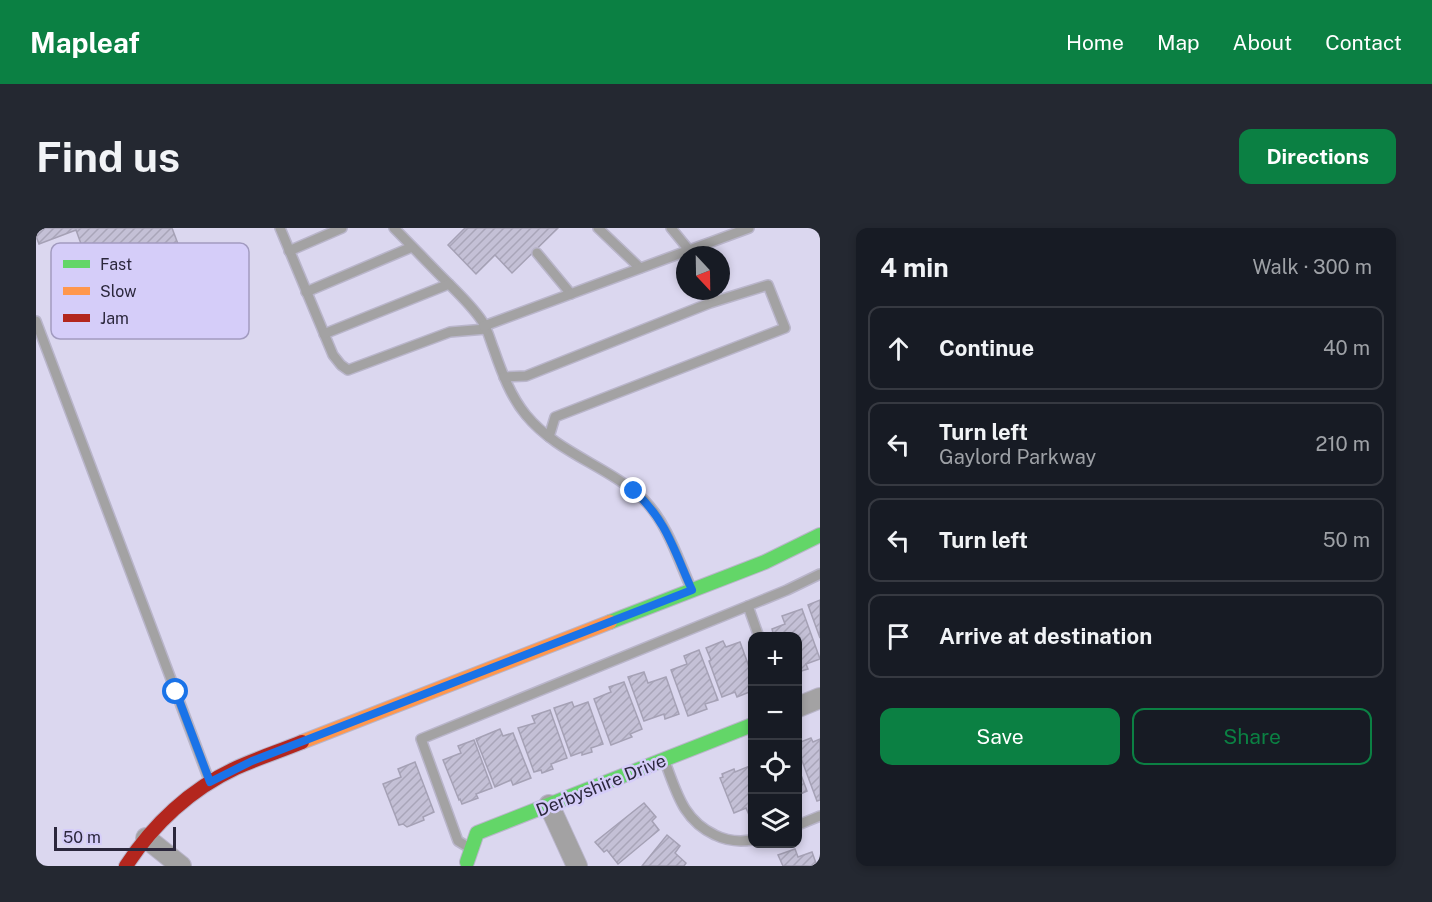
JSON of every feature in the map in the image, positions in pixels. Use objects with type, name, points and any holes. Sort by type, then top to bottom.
[{"type":"street","points":[[126,866],[146,838],[177,806],[210,782],[252,761],[765,562],[820,535]]},
{"type":"street","points":[[802,705],[820,698]]},
{"type":"street","name":"Derbyshire Drive","points":[[469,856],[477,833],[748,727]]},
{"type":"street","points":[[549,805],[577,866]]},
{"type":"street","points":[[146,838],[181,866]]},
{"type":"lane","points":[[280,228],[333,355],[340,365],[348,370],[450,332],[485,327],[676,255]]},
{"type":"lane","points":[[289,251],[342,228]]},
{"type":"lane","points":[[394,228],[449,284],[485,327],[504,377],[527,417],[560,446],[624,483],[645,500],[662,524],[692,590]]},
{"type":"lane","points":[[598,228],[639,268]]},
{"type":"lane","points":[[671,228],[686,246]]},
{"type":"lane","points":[[698,246],[732,231],[750,228]]},
{"type":"lane","points":[[306,292],[412,246]]},
{"type":"lane","points":[[537,253],[571,294]]},
{"type":"lane","points":[[324,334],[449,284]]},
{"type":"lane","points":[[504,377],[526,376],[710,303],[768,285],[785,328],[555,417],[549,437]]},
{"type":"lane","points":[[36,321],[210,782]]},
{"type":"lane","points":[[469,856],[458,841],[421,739],[787,590],[820,574]]},
{"type":"lane","points":[[748,606],[758,632]]},
{"type":"lane","points":[[664,760],[681,802],[696,823],[723,838],[748,840]]},
{"type":"lane","points":[[802,823],[820,816]]},
{"type":"building","points":[[36,228],[172,228],[178,243],[81,243],[76,230],[39,244]]},
{"type":"building","points":[[465,228],[558,228],[512,273],[495,255],[476,274],[448,245]]},
{"type":"building","points":[[820,600],[820,638],[808,605]]},
{"type":"building","points":[[802,609],[820,659],[806,664],[808,669],[802,671],[802,632],[773,632],[772,629],[785,624],[782,616]]},
{"type":"building","points":[[723,641],[726,647],[740,642],[748,664],[748,693],[737,697],[735,692],[722,697],[706,648]]},
{"type":"building","points":[[699,650],[718,700],[705,704],[707,709],[688,716],[671,670],[687,664],[684,656]]},
{"type":"building","points":[[644,672],[648,683],[666,677],[679,714],[665,719],[664,714],[644,721],[628,677]]},
{"type":"building","points":[[624,682],[642,729],[630,734],[632,737],[611,745],[594,699],[611,692],[609,687]]},
{"type":"building","points":[[572,702],[574,707],[588,702],[603,744],[591,748],[592,752],[582,755],[582,752],[571,756],[554,708]]},
{"type":"building","points":[[550,710],[567,758],[551,764],[553,769],[542,773],[541,770],[534,772],[518,728],[535,723],[532,716]]},
{"type":"building","points":[[500,729],[503,736],[513,733],[531,778],[513,785],[511,780],[495,787],[476,739]]},
{"type":"building","points":[[811,738],[813,742],[820,739],[820,800],[817,801],[802,761],[802,741]]},
{"type":"building","points":[[474,740],[492,788],[476,794],[478,798],[462,804],[443,760],[461,753],[458,746]]},
{"type":"building","points":[[415,762],[434,812],[423,817],[424,820],[407,827],[403,824],[399,825],[383,784],[401,777],[398,769]]},
{"type":"building","points":[[748,767],[748,813],[746,808],[734,813],[720,778],[723,777],[722,774],[734,769],[735,772]]},
{"type":"building","points":[[802,778],[807,791],[802,793]]},
{"type":"building","points":[[644,803],[656,817],[652,821],[659,830],[618,864],[607,850],[604,852],[595,842]]},
{"type":"building","points":[[667,835],[680,846],[675,853],[686,863],[684,866],[642,866]]},
{"type":"building","points":[[795,849],[798,857],[812,852],[817,866],[783,866],[778,855]]},
{"type":"traffic: fast","points":[[610,622],[765,562],[820,535]]},
{"type":"traffic: fast","points":[[467,862],[477,833],[748,727]]},
{"type":"traffic: slow","points":[[302,742],[610,622]]},
{"type":"traffic: jam","points":[[126,866],[161,822],[204,786],[236,768],[302,742]]},
{"type":"route","points":[[176,692],[210,782],[252,761],[692,590],[662,524],[645,500],[634,491]]}]
